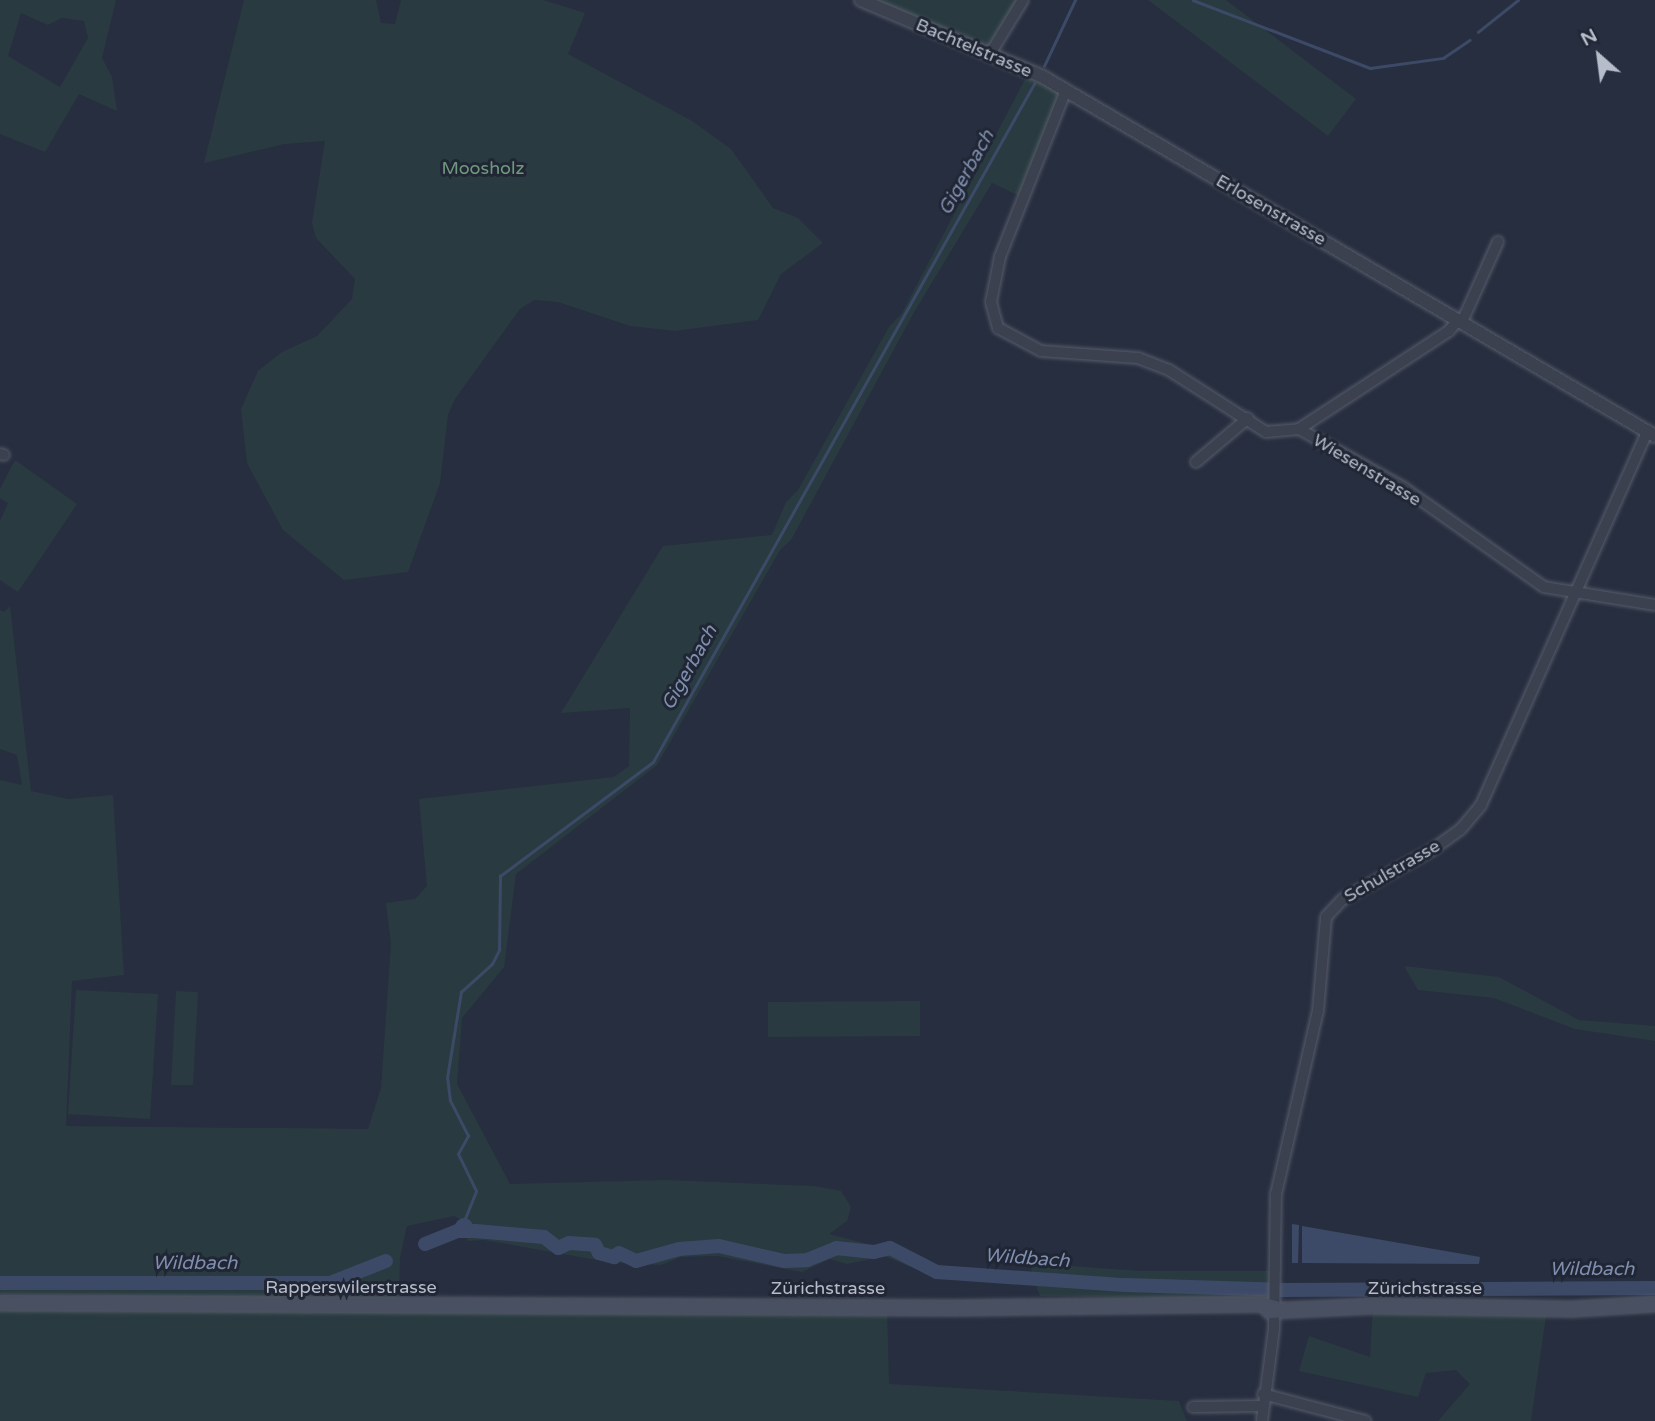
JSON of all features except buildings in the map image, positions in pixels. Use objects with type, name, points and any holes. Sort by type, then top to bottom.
[{"type":"main road","name":"Zürichstrasse","points":[[577,1306],[1080,1308],[1098,1313],[1260,1313],[1275,1296],[1615,1313],[1655,1312]]},
{"type":"main road","name":"Rapperswilerstrasse","points":[[0,1303],[577,1306]]},
{"type":"main road","name":"Zürichstrasse","points":[[1575,1309],[1655,1304]]},
{"type":"street","name":"Bachtelstrasse","points":[[860,0],[990,54],[1066,90],[1085,102]]},
{"type":"street","points":[[990,54],[1023,0]]},
{"type":"street","name":"Wiesenstrasse","points":[[1066,90],[1000,257],[992,317],[1007,334],[1041,351],[1148,361],[1248,418],[1266,432],[1300,429],[1404,488],[1544,587],[1578,590],[1655,605]]},
{"type":"street","name":"Erlosenstrasse","points":[[1085,102],[1651,434]]},
{"type":"street","points":[[1300,429],[1449,331],[1460,321],[1498,242]]},
{"type":"street","points":[[1195,462],[1248,418]]},
{"type":"street","name":"Schulstrasse","points":[[1262,1421],[1261,1406],[1275,1296],[1276,1194],[1318,1011],[1326,917],[1342,899],[1432,850],[1461,829],[1481,805],[1651,434]]},
{"type":"street","points":[[1264,1394],[1365,1421]]},
{"type":"street","points":[[1193,1407],[1261,1406]]},
{"type":"green space","points":[[0,0],[116,0],[102,58],[112,77],[117,111],[79,94],[45,152],[0,134]],"holes":[[[21,13],[48,25],[62,18],[84,21],[88,38],[60,87],[8,56]]]},
{"type":"green space","name":"Moosholz","points":[[244,0],[376,0],[381,23],[395,24],[401,0],[543,0],[585,13],[568,54],[692,121],[731,149],[773,208],[798,218],[823,243],[781,274],[758,320],[675,331],[630,326],[558,302],[534,300],[520,309],[455,399],[448,415],[440,483],[408,572],[344,580],[283,530],[247,463],[241,409],[258,371],[282,352],[317,336],[352,299],[355,279],[316,238],[312,223],[325,141],[284,144],[204,163]]},
{"type":"green space","points":[[861,0],[1023,0],[990,54]]},
{"type":"green space","points":[[1148,0],[1226,0],[1356,99],[1328,136]]},
{"type":"green space","points":[[1030,70],[1066,90],[1024,198],[992,183],[913,314],[791,540],[780,550],[657,765],[516,874],[504,967],[462,1018],[457,1084],[510,1184],[666,1180],[814,1186],[841,1191],[851,1207],[847,1221],[829,1234],[875,1246],[886,1243],[933,1266],[1032,1272],[1030,1263],[1138,1271],[1275,1271],[1275,1299],[1040,1296],[1035,1283],[936,1277],[884,1256],[847,1264],[830,1259],[802,1272],[717,1256],[681,1257],[661,1265],[608,1262],[484,1240],[468,1241],[465,1233],[474,1232],[473,1225],[454,1216],[407,1226],[400,1257],[399,1306],[887,1307],[889,1384],[1179,1401],[1187,1421],[0,1421],[0,1303],[159,1297],[0,1294],[0,780],[22,785],[17,755],[0,749],[0,610],[4,612],[10,606],[31,791],[68,799],[113,795],[124,975],[72,981],[66,1126],[368,1129],[381,1088],[391,944],[386,903],[415,899],[427,886],[419,799],[614,777],[629,766],[630,708],[561,713],[663,546],[772,535],[786,502],[798,490],[889,327],[902,313]]},
{"type":"green space","points":[[15,460],[77,504],[18,592],[0,580],[0,521],[8,503],[0,498],[0,489]]},
{"type":"green space","points":[[1404,966],[1499,977],[1579,1020],[1655,1026],[1655,1041],[1575,1029],[1494,998],[1418,990]]},
{"type":"green space","points":[[76,990],[158,994],[150,1119],[68,1114]]},
{"type":"green space","points":[[176,991],[198,992],[193,1085],[171,1085]]},
{"type":"green space","points":[[920,1001],[920,1036],[768,1037],[768,1002]]},
{"type":"green space","points":[[1373,1306],[1547,1309],[1531,1421],[1438,1421],[1470,1384],[1456,1370],[1426,1373],[1418,1397],[1299,1371],[1309,1336],[1370,1357]]},
{"type":"water","points":[[464,1218],[470,1221],[473,1227],[470,1233],[464,1236],[458,1233],[455,1227],[458,1221]]},
{"type":"water","points":[[1292,1224],[1299,1225],[1298,1263],[1292,1263]]},
{"type":"water","points":[[1302,1226],[1480,1257],[1479,1264],[1302,1263]]},
{"type":"waterway","name":"Gigerbach","points":[[1044,66],[1075,0]]},
{"type":"waterway","name":"Gigerbach","points":[[1193,0],[1370,68],[1443,58],[1470,40]]},
{"type":"waterway","name":"Gigerbach","points":[[1478,32],[1518,0]]},
{"type":"waterway","name":"Gigerbach","points":[[464,1221],[476,1191],[458,1154],[468,1136],[450,1101],[447,1078],[461,992],[492,964],[499,950],[500,876],[653,762],[1034,84]]},
{"type":"waterway","name":"Wildbach","points":[[425,1244],[458,1231],[475,1231],[544,1237],[558,1248],[569,1243],[595,1245],[599,1253],[614,1257],[619,1253],[636,1261],[679,1249],[719,1246],[784,1261],[807,1260],[836,1248],[874,1252],[890,1248],[937,1272],[1125,1285],[1282,1290],[1655,1288]]},
{"type":"waterway","name":"Wildbach","points":[[0,1283],[330,1283],[386,1261]]}]
